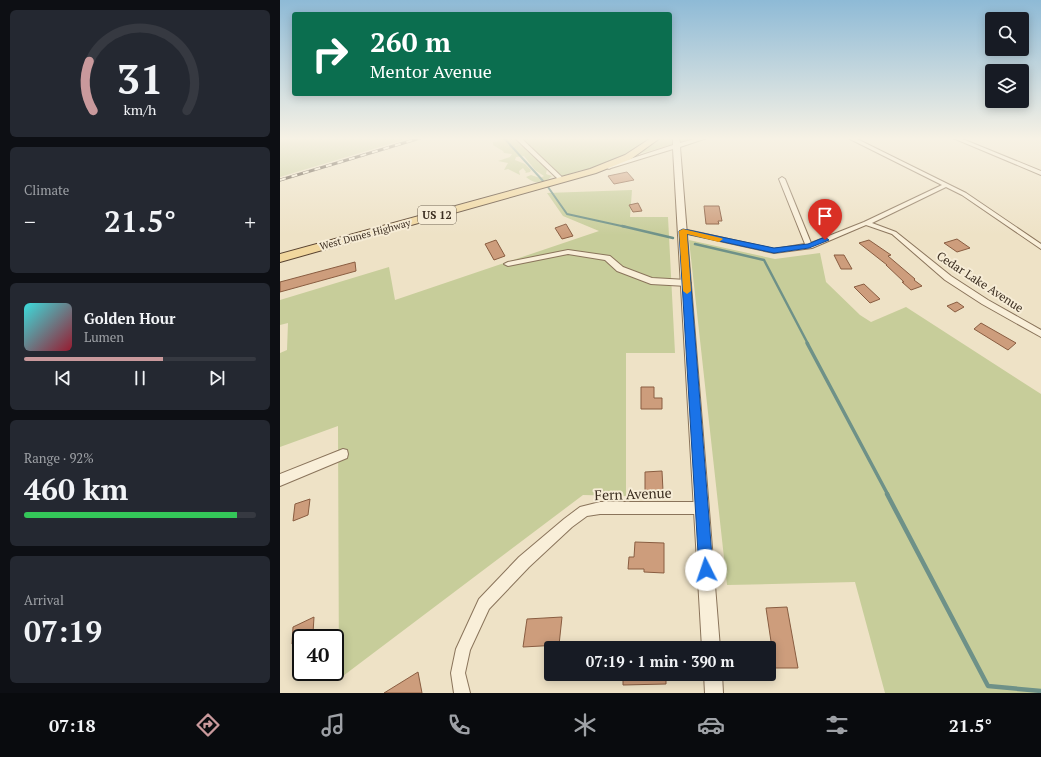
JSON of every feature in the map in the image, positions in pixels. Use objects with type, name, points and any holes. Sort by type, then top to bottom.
[{"type":"main road","name":"West Dunes Highway","points":[[280,258],[593,171]]},
{"type":"street","points":[[552,170],[562,180]]},
{"type":"street","points":[[678,170],[711,641]]},
{"type":"street","points":[[916,170],[964,194],[1041,247]]},
{"type":"street","points":[[782,179],[809,246]]},
{"type":"street","points":[[683,231],[774,251],[809,246],[866,223],[946,185]]},
{"type":"street","name":"Cedar Lake Avenue","points":[[866,223],[894,233],[948,278],[985,302],[1041,334]]},
{"type":"street","points":[[508,264],[568,252],[607,258],[620,269],[651,281],[687,283]]},
{"type":"street","points":[[280,480],[343,454]]},
{"type":"street","name":"Fern Avenue","points":[[462,693],[458,674],[462,649],[484,604],[524,562],[568,523],[584,511],[600,508],[702,508]]},
{"type":"street","points":[[713,681],[714,693]]},
{"type":"green space","points":[[280,170],[302,170],[280,177]]},
{"type":"green space","points":[[511,170],[520,170],[520,175]]},
{"type":"green space","points":[[525,170],[531,170],[525,173]]},
{"type":"green space","points":[[536,170],[547,170],[546,174],[552,176],[542,182],[535,182],[526,177],[531,175],[540,178],[544,176]]},
{"type":"green space","points":[[555,170],[581,170],[562,176]]},
{"type":"green space","points":[[632,190],[630,217],[668,217],[675,353],[626,353],[626,496],[583,495],[344,675],[344,629],[339,629],[338,426],[280,447],[280,353],[287,350],[288,323],[280,325],[280,300],[389,267],[395,300],[599,231],[563,216],[547,193]]},
{"type":"green space","points":[[689,240],[775,259],[820,253],[826,282],[860,315],[871,322],[906,307],[1041,394],[1041,693],[885,693],[855,582],[727,585]]},
{"type":"building","points":[[627,172],[634,180],[614,184],[608,176]]},
{"type":"building","points":[[638,203],[642,211],[633,212],[629,205]]},
{"type":"building","points":[[704,206],[719,206],[722,221],[718,221],[719,224],[706,224]]},
{"type":"building","points":[[566,224],[573,236],[562,239],[555,228]]},
{"type":"building","points":[[957,239],[970,248],[957,252],[944,243]]},
{"type":"building","points":[[496,240],[505,256],[494,260],[485,244]]},
{"type":"building","points":[[869,240],[891,255],[888,256],[922,286],[911,290],[887,265],[859,243]]},
{"type":"building","points":[[834,255],[844,255],[852,269],[841,269]]},
{"type":"building","points":[[355,262],[356,271],[280,292],[280,282]]},
{"type":"building","points":[[864,284],[880,299],[870,303],[854,287]]},
{"type":"building","points":[[957,302],[964,307],[955,312],[947,306]]},
{"type":"building","points":[[981,323],[1016,343],[1008,350],[974,329]]},
{"type":"building","points":[[641,387],[654,387],[654,398],[662,398],[662,409],[641,409]]},
{"type":"building","points":[[662,471],[663,491],[645,492],[645,472]]},
{"type":"building","points":[[310,499],[308,515],[293,521],[295,504]]},
{"type":"building","points":[[635,542],[664,543],[664,573],[644,572],[644,569],[628,569],[629,557],[634,557]]},
{"type":"building","points":[[787,607],[798,668],[776,668],[776,641],[771,641],[766,608]]},
{"type":"building","points":[[314,617],[313,629],[293,629],[293,627]]},
{"type":"building","points":[[562,617],[559,641],[544,641],[544,646],[523,647],[527,619]]},
{"type":"building","points":[[418,672],[422,693],[384,693]]},
{"type":"building","points":[[623,681],[666,681],[666,684],[623,685]]},
{"type":"waterway","points":[[533,170],[544,182]]},
{"type":"waterway","points":[[548,187],[567,214],[626,227]]},
{"type":"waterway","points":[[622,226],[673,238]]},
{"type":"waterway","points":[[695,244],[764,260],[808,344]]},
{"type":"waterway","points":[[807,343],[888,495]]},
{"type":"waterway","points":[[887,494],[988,686],[1041,691]]},
{"type":"railway","points":[[280,180],[312,170]]},
{"type":"slow traffic","points":[[687,291],[683,231],[719,239]]},
{"type":"route","points":[[706,570],[683,231],[774,251],[809,246],[825,240]]}]
